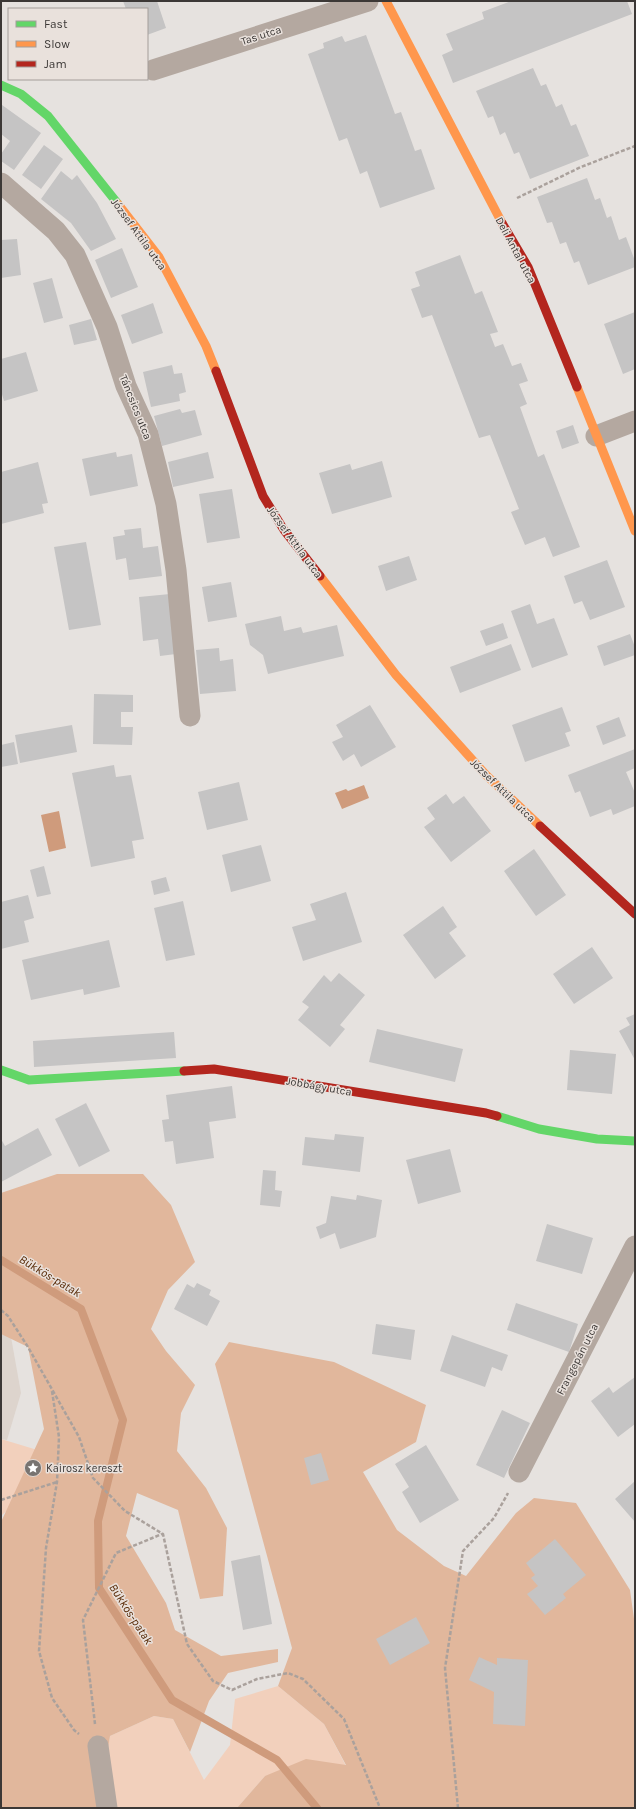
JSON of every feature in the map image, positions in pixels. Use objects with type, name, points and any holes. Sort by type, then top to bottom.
[{"type":"street","name":"Tas utca","points":[[153,70],[368,1]]},
{"type":"street","name":"Deli Antal utca","points":[[386,1],[494,209],[528,267],[635,531]]},
{"type":"street","name":"József Attila utca","points":[[1,85],[21,94],[48,116],[159,258],[206,346],[263,496],[284,530],[396,675],[486,775],[635,914]]},
{"type":"street","name":"Táncsics utca","points":[[1,183],[56,230],[76,255],[107,326],[126,386],[148,434],[168,511],[176,570],[190,716]]},
{"type":"street","points":[[596,436],[635,421]]},
{"type":"street","name":"Jobbágy utca","points":[[1,1070],[29,1080],[214,1069],[486,1113],[539,1130],[597,1139],[635,1141]]},
{"type":"street","name":"Frangepán utca","points":[[519,1472],[635,1246]]},
{"type":"street","points":[[98,1746],[107,1808]]},
{"type":"path","points":[[494,209],[581,167],[635,146]]},
{"type":"path","points":[[1,1310],[8,1316],[28,1347],[79,1437],[93,1478],[125,1511],[163,1534],[187,1644],[213,1681],[232,1690],[257,1679],[288,1673],[302,1679],[344,1718],[380,1808]]},
{"type":"path","points":[[52,1389],[58,1438],[57,1482],[46,1548],[40,1651],[52,1698],[74,1730],[98,1746]]},
{"type":"path","points":[[458,1808],[445,1668],[463,1551],[494,1518],[519,1472]]},
{"type":"path","points":[[1,1500],[57,1482]]},
{"type":"path","points":[[98,1746],[83,1620],[116,1553],[163,1534]]},
{"type":"shaded area","points":[[364,785],[369,798],[342,809],[335,793],[346,789],[348,791]]},
{"type":"shaded area","points":[[59,811],[66,848],[49,852],[41,815]]},
{"type":"shaded area","points":[[57,1174],[143,1174],[171,1205],[195,1262],[168,1290],[151,1329],[166,1351],[195,1385],[181,1413],[177,1451],[206,1488],[227,1528],[223,1596],[200,1599],[178,1510],[137,1493],[126,1536],[166,1603],[175,1630],[221,1656],[278,1649],[278,1662],[228,1673],[209,1701],[190,1752],[173,1719],[154,1716],[110,1736],[105,1768],[104,1808],[1,1808],[1,1522],[44,1429],[28,1347],[1,1334],[1,1193]]},
{"type":"shaded area","points":[[1,1334],[11,1337],[21,1393],[7,1440],[1,1439]]},
{"type":"shaded area","points":[[229,1342],[334,1362],[426,1405],[416,1442],[363,1472],[397,1530],[444,1566],[466,1576],[516,1513],[534,1498],[576,1503],[630,1590],[635,1626],[635,1808],[237,1808],[265,1776],[306,1759],[346,1765],[324,1724],[278,1686],[292,1648],[215,1364]]},
{"type":"shaded area","points":[[1,1439],[64,1458],[1,1516]]},
{"type":"shaded area","points":[[278,1686],[324,1724],[346,1766],[265,1776],[237,1808],[110,1808],[105,1768],[110,1736],[154,1716],[173,1719],[204,1780],[230,1745],[235,1699]]},
{"type":"building","points":[[123,1],[157,1],[166,28],[148,35],[148,8],[126,8]]},
{"type":"building","points":[[511,1],[627,1],[632,14],[453,83],[442,55],[453,50],[446,34],[484,19],[482,12]]},
{"type":"building","points":[[366,35],[395,114],[401,112],[415,151],[421,149],[435,189],[380,208],[367,171],[360,174],[347,138],[339,141],[308,54],[324,48],[323,43],[342,36],[345,42]]},
{"type":"building","points":[[533,68],[541,86],[546,84],[556,107],[562,104],[571,126],[576,124],[589,156],[530,179],[519,152],[514,154],[505,132],[500,135],[493,116],[488,118],[476,91]]},
{"type":"building","points":[[2,105],[41,133],[14,170],[1,161],[1,154],[10,141],[1,134]]},
{"type":"building","points":[[44,145],[63,159],[41,189],[22,175]]},
{"type":"building","points":[[61,171],[72,180],[77,175],[97,203],[116,239],[91,251],[71,223],[41,199]]},
{"type":"building","points":[[587,178],[595,200],[600,198],[607,218],[611,216],[619,240],[626,237],[635,261],[635,267],[588,285],[579,261],[574,263],[566,242],[560,244],[552,222],[547,223],[537,197]]},
{"type":"building","points":[[17,239],[21,275],[1,278],[1,240]]},
{"type":"building","points":[[122,248],[138,287],[111,298],[95,260]]},
{"type":"building","points":[[460,255],[475,294],[482,291],[498,332],[490,334],[495,347],[503,344],[512,366],[521,363],[528,381],[519,384],[527,404],[520,407],[538,457],[544,454],[580,547],[553,557],[545,537],[525,545],[511,512],[519,509],[490,435],[479,438],[432,315],[422,318],[411,289],[420,286],[415,272]]},
{"type":"building","points":[[52,278],[63,318],[44,323],[33,283]]},
{"type":"building","points":[[153,303],[163,333],[132,344],[121,315]]},
{"type":"building","points":[[635,312],[635,369],[623,374],[604,324]]},
{"type":"building","points":[[91,319],[97,340],[74,345],[69,325]]},
{"type":"building","points":[[26,352],[38,391],[4,401],[1,391],[1,359]]},
{"type":"building","points":[[172,365],[174,374],[182,373],[186,392],[179,394],[180,401],[151,407],[143,372]]},
{"type":"building","points":[[180,409],[182,413],[195,410],[202,435],[162,446],[154,416]]},
{"type":"building","points":[[573,425],[579,443],[562,449],[556,431]]},
{"type":"building","points":[[116,452],[117,457],[132,454],[138,486],[90,496],[82,459]]},
{"type":"building","points":[[208,452],[214,478],[173,487],[168,462]]},
{"type":"building","points":[[382,461],[392,497],[332,514],[319,473],[350,464],[352,470]]},
{"type":"building","points":[[38,462],[48,503],[42,504],[44,513],[1,524],[1,472]]},
{"type":"building","points":[[232,489],[240,538],[207,543],[199,494]]},
{"type":"building","points":[[141,528],[143,548],[158,546],[162,576],[129,580],[126,558],[116,560],[113,537],[125,535],[124,530]]},
{"type":"building","points":[[86,542],[101,625],[69,630],[54,547]]},
{"type":"building","points":[[409,556],[417,580],[386,591],[378,566]]},
{"type":"building","points":[[607,560],[625,607],[590,620],[582,601],[574,604],[564,576]]},
{"type":"building","points":[[231,582],[237,617],[208,622],[202,587]]},
{"type":"building","points":[[170,594],[176,654],[160,656],[158,639],[143,641],[139,597]]},
{"type":"building","points":[[530,604],[537,624],[554,618],[568,655],[532,668],[511,611]]},
{"type":"building","points":[[281,616],[284,631],[301,627],[303,633],[337,625],[344,656],[268,674],[263,655],[250,645],[245,624]]},
{"type":"building","points":[[503,623],[508,638],[486,646],[480,631]]},
{"type":"building","points":[[630,634],[635,647],[635,655],[604,666],[597,646]]},
{"type":"building","points":[[511,644],[521,670],[460,693],[450,667]]},
{"type":"building","points":[[219,648],[220,661],[233,659],[236,691],[200,694],[196,650]]},
{"type":"building","points":[[94,694],[133,695],[133,712],[121,712],[121,727],[133,727],[132,745],[93,744]]},
{"type":"building","points":[[370,705],[396,747],[361,767],[354,754],[343,761],[332,742],[343,737],[336,725]]},
{"type":"building","points":[[562,707],[571,731],[565,733],[570,746],[525,762],[512,725]]},
{"type":"building","points":[[619,717],[626,736],[603,745],[596,726]]},
{"type":"building","points":[[72,725],[77,752],[20,763],[15,735]]},
{"type":"building","points":[[14,742],[18,764],[1,767],[1,745]]},
{"type":"building","points":[[635,749],[635,768],[626,772],[635,793],[635,806],[613,815],[611,809],[590,817],[580,791],[575,793],[568,775]]},
{"type":"building","points":[[114,765],[116,777],[131,775],[144,839],[132,841],[135,858],[91,867],[72,773]]},
{"type":"building","points":[[239,782],[248,820],[207,830],[198,792]]},
{"type":"building","points":[[446,794],[453,804],[464,796],[491,831],[451,862],[424,827],[435,819],[427,808]]},
{"type":"building","points":[[261,845],[271,881],[231,892],[222,855]]},
{"type":"building","points":[[534,849],[566,895],[536,916],[504,871]]},
{"type":"building","points":[[44,866],[51,894],[37,897],[30,870]]},
{"type":"building","points":[[166,877],[170,891],[154,895],[151,881]]},
{"type":"building","points":[[346,892],[362,942],[303,961],[292,927],[316,920],[310,904]]},
{"type":"building","points":[[28,895],[34,918],[24,921],[29,942],[1,949],[1,902]]},
{"type":"building","points":[[183,901],[195,955],[166,961],[154,908]]},
{"type":"building","points":[[443,906],[457,927],[449,933],[466,956],[435,979],[403,935]]},
{"type":"building","points":[[109,940],[120,987],[84,995],[83,989],[31,1000],[22,960]]},
{"type":"building","points":[[592,947],[613,978],[574,1004],[553,974]]},
{"type":"building","points":[[339,973],[365,995],[340,1025],[345,1029],[330,1047],[298,1020],[309,1007],[302,1002],[324,975],[331,982]]},
{"type":"building","points":[[635,1014],[635,1060],[619,1031],[630,1025],[626,1018]]},
{"type":"building","points":[[377,1029],[463,1049],[455,1082],[369,1062]]},
{"type":"building","points":[[174,1032],[176,1058],[34,1067],[33,1041]]},
{"type":"building","points":[[570,1050],[616,1054],[612,1094],[567,1090]]},
{"type":"building","points":[[232,1086],[236,1118],[209,1122],[214,1158],[176,1164],[173,1141],[165,1142],[162,1120],[169,1119],[166,1095]]},
{"type":"building","points":[[86,1103],[110,1151],[79,1167],[55,1119]]},
{"type":"building","points":[[38,1128],[52,1155],[1,1182],[1,1139],[5,1146]]},
{"type":"building","points":[[335,1134],[364,1137],[360,1172],[302,1165],[305,1137],[334,1140]]},
{"type":"building","points":[[450,1149],[461,1192],[418,1204],[406,1160]]},
{"type":"building","points":[[263,1170],[276,1171],[275,1190],[282,1191],[280,1207],[260,1205]]},
{"type":"building","points":[[357,1195],[382,1200],[376,1237],[340,1249],[335,1233],[320,1239],[316,1227],[326,1223],[331,1196],[356,1200]]},
{"type":"building","points":[[547,1224],[593,1238],[582,1274],[536,1261]]},
{"type":"building","points":[[197,1283],[211,1290],[209,1295],[220,1301],[207,1326],[174,1309],[187,1284],[194,1288]]},
{"type":"building","points":[[516,1303],[578,1324],[569,1352],[507,1330]]},
{"type":"building","points":[[376,1324],[415,1330],[411,1360],[372,1354]]},
{"type":"building","points":[[452,1335],[508,1355],[502,1371],[492,1367],[485,1387],[440,1371]]},
{"type":"building","points":[[635,1377],[635,1424],[618,1437],[591,1401],[609,1387],[613,1393]]},
{"type":"building","points":[[502,1410],[530,1423],[504,1478],[476,1465]]},
{"type":"building","points":[[426,1445],[459,1500],[420,1523],[402,1492],[409,1487],[395,1464]]},
{"type":"building","points":[[321,1453],[329,1480],[311,1485],[304,1458]]},
{"type":"building","points":[[635,1481],[635,1522],[615,1499]]},
{"type":"building","points":[[555,1539],[586,1575],[563,1594],[566,1598],[545,1615],[527,1594],[538,1586],[531,1578],[535,1575],[526,1563]]},
{"type":"building","points":[[260,1555],[272,1624],[243,1630],[231,1561]]},
{"type":"building","points":[[416,1617],[430,1643],[390,1665],[376,1639]]},
{"type":"building","points":[[479,1657],[497,1665],[497,1658],[528,1660],[525,1726],[493,1724],[494,1692],[469,1680]]},
{"type":"waterway","name":"Bükkös-patak","points":[[1,1260],[81,1309],[123,1420],[98,1521],[99,1588],[172,1700],[277,1760],[317,1808]]},
{"type":"traffic: fast","points":[[1,85],[21,94],[48,116],[118,204]]},
{"type":"traffic: fast","points":[[1,1070],[29,1080],[184,1071]]},
{"type":"traffic: fast","points":[[497,1116],[539,1129],[597,1139],[635,1141]]},
{"type":"traffic: slow","points":[[386,1],[502,223]]},
{"type":"traffic: slow","points":[[118,204],[159,257],[206,346],[216,371]]},
{"type":"traffic: slow","points":[[577,387],[635,531]]},
{"type":"traffic: slow","points":[[320,576],[396,675],[486,775],[540,826]]},
{"type":"traffic: jam","points":[[502,223],[528,267],[577,387]]},
{"type":"traffic: jam","points":[[216,371],[263,496],[284,530],[320,576]]},
{"type":"traffic: jam","points":[[540,826],[635,914]]},
{"type":"traffic: jam","points":[[184,1071],[214,1069],[497,1116]]},
{"type":"place","name":"Kairosz kereszt","points":[[33,1468]]}]
